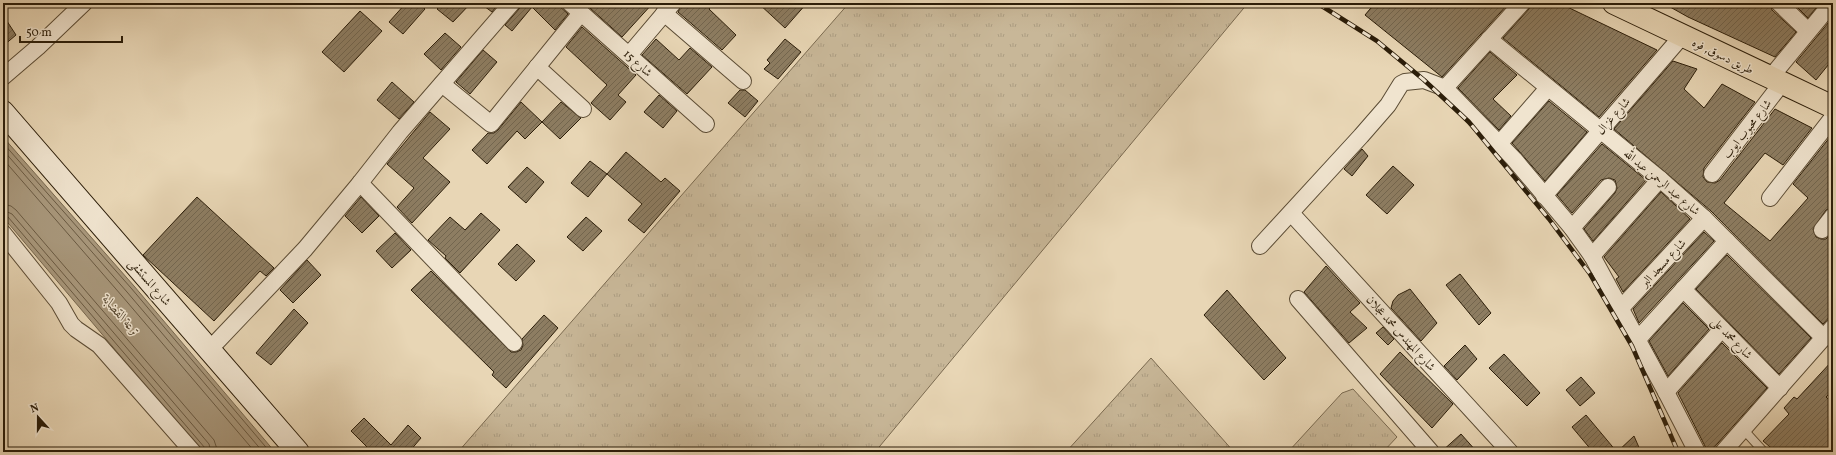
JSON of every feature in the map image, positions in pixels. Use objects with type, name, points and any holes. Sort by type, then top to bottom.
[{"type":"main road","name":"طريق دسوق, فوه","points":[[1614,3],[1833,107]]},
{"type":"main road","name":"شارع المستشفى","points":[[3,112],[298,452]]},
{"type":"street","points":[[3,77],[38,47],[84,3]]},
{"type":"street","points":[[209,350],[305,248],[360,183],[400,132],[512,3]]},
{"type":"street","points":[[1444,88],[1522,3]]},
{"type":"street","points":[[1779,3],[1808,31]]},
{"type":"street","name":"شارع محبوب ايوب","points":[[1712,174],[1776,81],[1808,31],[1832,3]]},
{"type":"street","points":[[442,84],[491,124],[537,67],[575,8]]},
{"type":"street","name":"شارع 15","points":[[575,8],[706,124]]},
{"type":"street","points":[[629,55],[668,8],[742,81]]},
{"type":"street","name":"شارع غزال","points":[[1544,196],[1682,36]]},
{"type":"street","name":"شارع عبد الرحمن عبد الله","points":[[1489,39],[1660,179],[1828,332]]},
{"type":"street","points":[[537,67],[583,109]]},
{"type":"street","points":[[1260,246],[1379,115],[1401,84],[1405,82],[1424,80],[1444,88],[1499,144],[1572,228],[1592,256],[1638,339],[1697,452]]},
{"type":"street","points":[[1499,144],[1548,88]]},
{"type":"street","points":[[1770,198],[1833,117]]},
{"type":"street","points":[[1592,256],[1660,179]]},
{"type":"street","points":[[360,183],[514,343]]},
{"type":"street","points":[[1572,228],[1608,187]]},
{"type":"street","name":"شارع المهندس محمد عجلان","points":[[1291,213],[1510,452]]},
{"type":"street","points":[[1822,230],[1833,216]]},
{"type":"street","name":"شارع مسجد البر","points":[[1621,308],[1704,218]]},
{"type":"street","points":[[3,233],[59,303],[71,324],[99,345],[194,452]]},
{"type":"street","points":[[1638,339],[1727,241]]},
{"type":"street","name":"شارع محمد على","points":[[1683,289],[1780,388]]},
{"type":"street","points":[[1298,300],[1431,452]]},
{"type":"street","points":[[1666,392],[1722,329]]},
{"type":"street","points":[[1723,452],[1828,332]]},
{"type":"lane","points":[[1743,429],[1764,452]]},
{"type":"green space","points":[[849,3],[1248,3],[875,452],[458,452]]},
{"type":"green space","points":[[1151,358],[1234,452],[1066,452]]},
{"type":"green space","points":[[1353,389],[1397,437],[1383,452],[1288,452],[1342,393]]},
{"type":"water","name":"ترعة القضابة","points":[[3,137],[134,286],[275,452],[204,452],[189,437],[3,217]]},
{"type":"building","points":[[406,3],[419,3],[425,9],[403,34],[389,22]]},
{"type":"building","points":[[443,3],[471,3],[453,22],[437,9]]},
{"type":"building","points":[[480,3],[499,3],[492,12]]},
{"type":"building","points":[[521,3],[556,3],[568,14],[555,30],[532,7],[512,31],[505,25],[519,9]]},
{"type":"building","points":[[595,3],[653,3],[622,37],[590,8]]},
{"type":"building","points":[[682,3],[714,3],[709,9],[736,35],[722,50],[678,12]]},
{"type":"building","points":[[758,3],[807,3],[785,28]]},
{"type":"building","points":[[1375,3],[1509,3],[1442,77],[1365,15]]},
{"type":"building","points":[[1531,3],[1559,3],[1657,50],[1599,117],[1503,38],[1529,9]]},
{"type":"building","points":[[1663,3],[1770,3],[1772,10],[1796,32],[1775,57],[1688,17]]},
{"type":"building","points":[[1793,3],[1820,3],[1808,18]]},
{"type":"building","points":[[360,11],[382,31],[344,72],[322,52]]},
{"type":"building","points":[[3,15],[16,35],[3,46]]},
{"type":"building","points":[[1833,17],[1833,59],[1816,80],[1796,62]]},
{"type":"building","points":[[582,27],[636,75],[618,95],[626,102],[610,120],[591,103],[607,85],[566,47]]},
{"type":"building","points":[[445,33],[461,47],[441,70],[424,54]]},
{"type":"building","points":[[656,39],[679,60],[690,48],[712,67],[687,94],[642,55]]},
{"type":"building","points":[[785,39],[801,52],[778,79],[764,69],[770,63],[767,60]]},
{"type":"building","points":[[483,50],[497,62],[470,94],[456,82]]},
{"type":"building","points":[[1490,52],[1517,75],[1493,99],[1511,116],[1499,130],[1458,88]]},
{"type":"building","points":[[1673,61],[1697,69],[1684,89],[1704,108],[1722,84],[1755,102],[1704,168],[1703,177],[1707,182],[1715,183],[1720,180],[1775,109],[1812,128],[1783,165],[1765,153],[1724,203],[1770,241],[1808,198],[1793,184],[1830,137],[1833,139],[1833,207],[1826,210],[1813,229],[1816,237],[1821,239],[1826,239],[1833,231],[1833,313],[1823,324],[1711,211],[1614,129]]},
{"type":"building","points":[[392,82],[414,102],[399,119],[377,100]]},
{"type":"building","points":[[740,90],[745,90],[758,101],[745,117],[728,103]]},
{"type":"building","points":[[659,95],[677,111],[663,128],[644,112]]},
{"type":"building","points":[[1549,101],[1587,132],[1545,181],[1512,143]]},
{"type":"building","points":[[521,102],[542,122],[525,139],[517,131],[487,164],[472,150],[488,133],[494,133],[498,130]]},
{"type":"building","points":[[561,102],[581,118],[560,139],[542,122]]},
{"type":"building","points":[[430,112],[450,129],[423,158],[450,182],[412,223],[397,207],[414,188],[387,164]]},
{"type":"building","points":[[1602,144],[1646,180],[1593,241],[1584,229],[1615,193],[1617,188],[1615,180],[1609,178],[1601,180],[1572,213],[1557,195]]},
{"type":"building","points":[[1362,149],[1368,156],[1352,176],[1344,169]]},
{"type":"building","points":[[626,152],[661,182],[665,178],[680,191],[644,233],[628,220],[642,204],[607,174]]},
{"type":"building","points":[[590,161],[607,174],[588,197],[571,183]]},
{"type":"building","points":[[1393,166],[1414,185],[1387,214],[1366,195]]},
{"type":"building","points":[[527,167],[544,182],[526,203],[508,187]]},
{"type":"building","points":[[1661,192],[1690,219],[1623,292],[1616,279],[1619,277],[1604,257]]},
{"type":"building","points":[[197,197],[274,268],[266,276],[260,271],[214,321],[143,255]]},
{"type":"building","points":[[361,197],[379,216],[362,233],[345,216]]},
{"type":"building","points":[[481,213],[500,230],[460,273],[445,258],[446,256],[428,240],[450,217],[465,230]]},
{"type":"building","points":[[586,217],[602,231],[583,251],[567,237]]},
{"type":"building","points":[[1704,232],[1714,241],[1639,323],[1633,309]]},
{"type":"building","points":[[395,233],[411,250],[392,268],[376,251]]},
{"type":"building","points":[[517,244],[535,261],[516,281],[498,264]]},
{"type":"building","points":[[1727,255],[1811,338],[1779,374],[1696,289]]},
{"type":"building","points":[[307,260],[321,275],[293,303],[280,290]]},
{"type":"building","points":[[1326,266],[1360,303],[1350,312],[1367,328],[1349,343],[1304,292]]},
{"type":"building","points":[[431,271],[511,352],[521,350],[523,345],[522,339],[544,315],[558,328],[506,388],[492,375],[494,372],[411,290]]},
{"type":"building","points":[[1460,274],[1491,313],[1479,325],[1446,285]]},
{"type":"building","points":[[1410,289],[1437,323],[1421,341],[1391,308],[1393,301],[1398,295]]},
{"type":"building","points":[[1227,290],[1286,358],[1264,380],[1204,315]]},
{"type":"building","points":[[1683,303],[1709,329],[1668,376],[1649,341]]},
{"type":"building","points":[[294,309],[308,323],[271,365],[256,353]]},
{"type":"building","points":[[1383,327],[1394,339],[1388,345],[1376,333]]},
{"type":"building","points":[[1722,343],[1767,388],[1710,452],[1708,452],[1678,393]]},
{"type":"building","points":[[1465,345],[1477,359],[1457,380],[1444,366]]},
{"type":"building","points":[[1400,352],[1453,404],[1432,428],[1380,374]]},
{"type":"building","points":[[1504,354],[1540,393],[1527,406],[1489,368]]},
{"type":"building","points":[[1833,360],[1833,390],[1826,397],[1833,404],[1833,452],[1776,452],[1763,441],[1789,414],[1784,408],[1794,397],[1797,399]]},
{"type":"building","points":[[1581,377],[1595,393],[1580,406],[1566,390]]},
{"type":"building","points":[[1586,415],[1617,452],[1593,452],[1572,427]]},
{"type":"building","points":[[364,418],[391,445],[408,425],[421,438],[409,452],[372,452],[351,431]]},
{"type":"building","points":[[1461,434],[1477,452],[1441,452]]},
{"type":"building","points":[[1634,436],[1641,452],[1617,452]]},
{"type":"railway","points":[[1317,3],[1377,41],[1424,80],[1469,122],[1549,219],[1590,274],[1632,346],[1678,452]]}]
